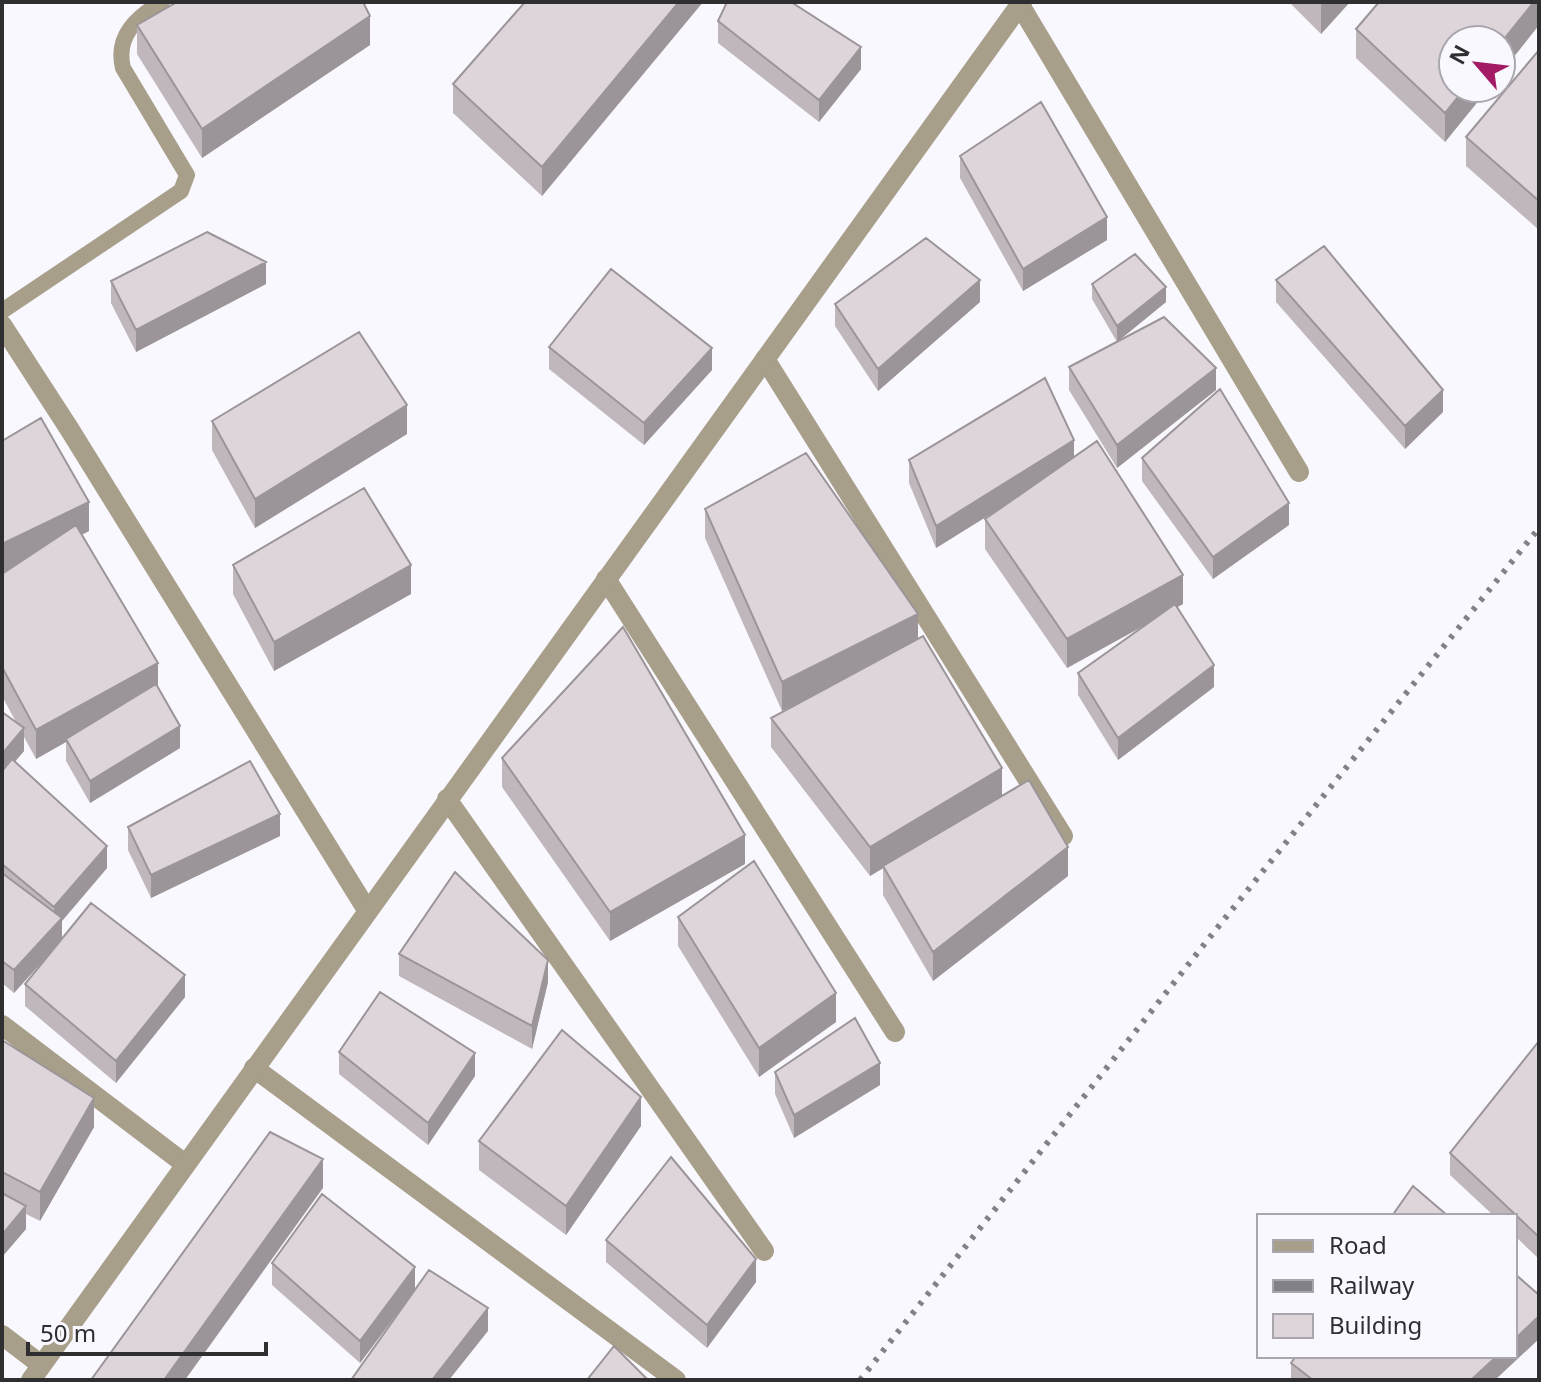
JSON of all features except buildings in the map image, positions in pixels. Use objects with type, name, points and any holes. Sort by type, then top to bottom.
[{"type":"street","points":[[2,1335],[36,1372],[1021,3],[1299,472]]},
{"type":"street","points":[[2,325],[367,910]]},
{"type":"street","points":[[765,359],[1063,836]]},
{"type":"street","points":[[606,579],[895,1032]]},
{"type":"street","points":[[447,799],[764,1251]]},
{"type":"street","points":[[2,1025],[185,1164]]},
{"type":"street","points":[[254,1068],[676,1380]]},
{"type":"lane","points":[[2,311],[181,191],[186,183],[187,175],[123,68],[120,54],[131,26],[141,15],[162,2]]},
{"type":"railway","points":[[860,1380],[1539,528]]}]
